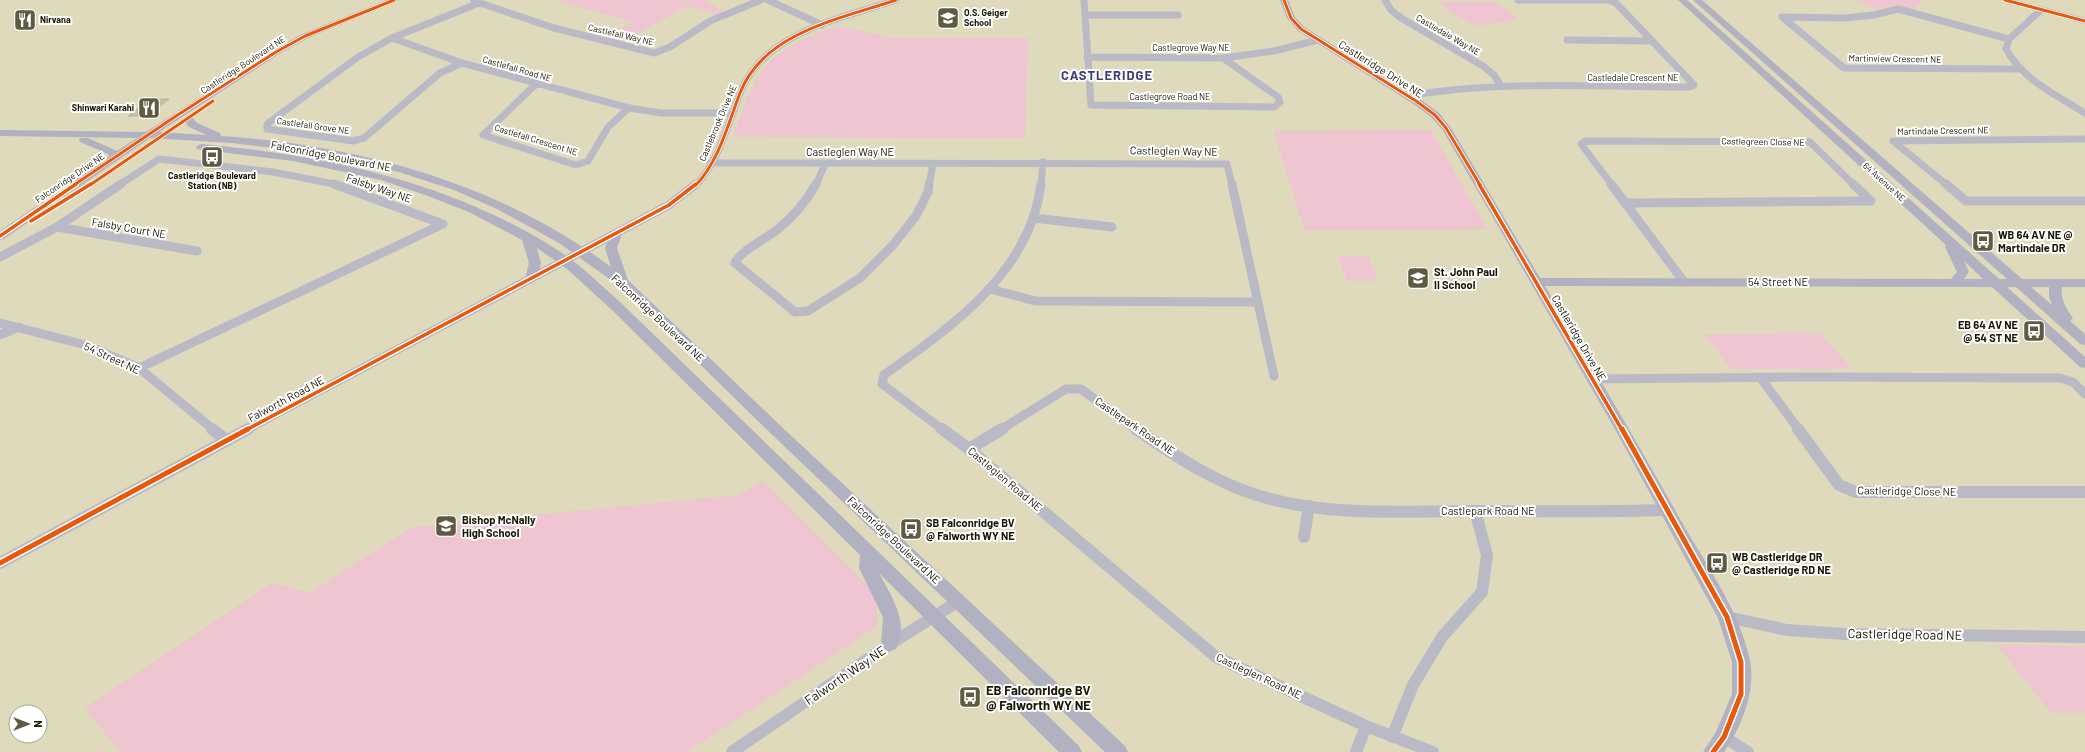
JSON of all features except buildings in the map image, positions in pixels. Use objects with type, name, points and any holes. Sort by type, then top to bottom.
[{"type":"main road","name":"Castleridge Boulevard NE","points":[[150,139],[176,116],[276,52],[305,36],[394,0]]},
{"type":"main road","name":"Castleridge Drive NE","points":[[1284,0],[1291,18],[1301,29],[1408,96],[1434,115],[1446,128],[1667,510],[1727,617],[1741,662],[1741,694],[1724,736],[1713,752]]},
{"type":"main road","name":"64 Avenue NE","points":[[1682,0],[2085,364]]},
{"type":"main road","name":"64 Avenue NE","points":[[1697,0],[2081,338]]},
{"type":"main road","points":[[2005,0],[2085,21]]},
{"type":"main road","name":"Castleridge Boulevard NE","points":[[150,139],[162,136],[280,55],[328,26]]},
{"type":"main road","points":[[116,133],[151,125],[176,116]]},
{"type":"main road","points":[[188,119],[193,125],[222,139]]},
{"type":"main road","name":"Falconridge Boulevard NE","points":[[0,132],[116,133],[150,139],[301,159],[350,169],[439,196],[503,224],[528,238],[565,261],[617,307],[1072,752]]},
{"type":"main road","name":"Falconridge Boulevard NE","points":[[162,136],[222,139],[317,151],[368,160],[457,187],[495,203],[544,228],[622,281],[775,429],[1118,752]]},
{"type":"main road","name":"Falconridge Boulevard NE","points":[[0,141],[84,140],[137,143],[150,139]]},
{"type":"main road","name":"Falconridge Drive NE","points":[[0,236],[56,207],[150,139]]},
{"type":"main road","points":[[84,140],[112,152],[115,158]]},
{"type":"main road","name":"Falconridge Drive NE","points":[[0,236],[137,143]]},
{"type":"main road","points":[[616,234],[611,248],[622,281]]},
{"type":"main road","points":[[1944,237],[1956,256],[1963,272],[1954,283]]},
{"type":"main road","points":[[528,238],[535,263],[531,280]]},
{"type":"main road","name":"54 Street NE","points":[[1536,282],[2085,282]]},
{"type":"main road","points":[[2057,283],[2054,292],[2058,306],[2081,338]]},
{"type":"main road","points":[[868,552],[867,568],[889,608],[892,617],[890,644]]},
{"type":"street","name":"Castlefall Way NE","points":[[470,0],[554,28],[654,53],[664,51],[693,31],[728,12],[761,0]]},
{"type":"street","points":[[768,0],[822,25]]},
{"type":"street","name":"Castlebrook Drive NE","points":[[580,253],[669,206],[702,179],[733,113],[742,88],[756,65],[776,47],[822,25],[896,0]]},
{"type":"street","name":"Castlegrove Road NE","points":[[1084,0],[1091,104],[1098,106],[1275,107],[1280,102],[1278,97],[1223,58]]},
{"type":"street","name":"Castledale Way NE","points":[[1385,0],[1391,10],[1400,18],[1483,66],[1494,75],[1501,86]]},
{"type":"street","name":"Castledale Crescent NE","points":[[1408,96],[1442,90],[1501,86],[1689,87],[1694,85],[1616,3],[1607,0],[1518,0]]},
{"type":"street","points":[[392,38],[478,3]]},
{"type":"street","name":"Martinview Crescent NE","points":[[2009,39],[1898,9],[1874,15],[1845,18],[1782,17],[1844,68],[2019,69]]},
{"type":"street","points":[[2041,10],[2009,39],[2006,49],[2009,58],[2019,69],[2085,113]]},
{"type":"street","points":[[1085,15],[1178,15]]},
{"type":"street","name":"Castlefall Grove NE","points":[[392,38],[358,57],[267,124],[267,129],[353,141],[364,138],[440,73],[462,63]]},
{"type":"street","name":"Castlefall Road NE","points":[[392,38],[462,63],[629,108],[661,113],[733,113]]},
{"type":"street","name":"Castlegrove Way NE","points":[[1087,57],[1223,58],[1274,51],[1318,40]]},
{"type":"street","points":[[1567,40],[1651,41]]},
{"type":"street","name":"Castlefall Crescent NE","points":[[536,84],[483,135],[576,165],[588,161],[608,127],[629,108]]},
{"type":"street","name":"Martindale Crescent NE","points":[[2085,139],[1893,141],[1966,201],[2085,201]]},
{"type":"street","name":"Castlegreen Close NE","points":[[1626,203],[1871,201],[1836,169],[1816,146],[1810,142],[1585,141],[1581,144],[1684,282]]},
{"type":"street","name":"Falsby Way NE","points":[[0,257],[57,227],[159,159],[273,172],[342,186],[443,224],[139,368]]},
{"type":"street","name":"Castleglen Way NE","points":[[710,164],[933,164],[1043,162],[1227,164],[1258,302]]},
{"type":"street","name":"Castleglen Road NE","points":[[1043,162],[1041,189],[1034,218],[1006,268],[990,289],[944,331],[884,375],[882,384],[969,449],[1216,657],[1366,726],[1433,752]]},
{"type":"street","points":[[825,164],[818,184],[800,209],[771,236],[738,257],[735,263],[795,312],[808,311],[860,278],[893,245],[916,216],[925,198],[933,164]]},
{"type":"street","points":[[1034,218],[1112,227]]},
{"type":"street","name":"Falsby Court NE","points":[[57,227],[197,251]]},
{"type":"street","name":"Falworth Road NE","points":[[0,562],[226,440],[580,253]]},
{"type":"street","points":[[990,289],[1035,301],[1258,302],[1274,376]]},
{"type":"street","name":"54 Street NE","points":[[0,324],[19,327],[86,345],[139,368],[226,440]]},
{"type":"street","points":[[0,335],[19,327]]},
{"type":"street","points":[[1592,379],[1760,377],[2060,378],[2073,382],[2085,394]]},
{"type":"street","name":"Castleridge Close NE","points":[[1760,377],[1839,485],[1856,492],[2085,492]]},
{"type":"street","name":"Castlepark Road NE","points":[[969,449],[1066,389],[1081,389],[1155,443],[1233,486],[1275,500],[1309,506],[1372,511],[1667,510]]},
{"type":"street","points":[[1304,537],[1309,506]]},
{"type":"street","points":[[1392,737],[1417,678],[1442,637],[1482,592],[1487,555],[1475,511]]},
{"type":"street","name":"Falworth Way NE","points":[[732,752],[890,644],[959,601]]},
{"type":"street","name":"Castleridge Road NE","points":[[1727,617],[1786,630],[1838,633],[2085,637]]},
{"type":"street","points":[[1356,752],[1366,726]]},
{"type":"street","points":[[1724,736],[1748,752]]},
{"type":"shaded area","points":[[555,0],[703,0],[724,11],[718,14],[688,6],[621,42],[605,38],[633,22]]},
{"type":"shaded area","points":[[1854,0],[1923,0],[1914,9],[1892,5],[1877,9]]},
{"type":"shaded area","points":[[1496,2],[1519,19],[1477,26],[1447,10],[1440,3]]},
{"type":"shaded area","points":[[838,26],[894,38],[1028,38],[1025,138],[732,137],[751,90],[767,65],[782,52],[800,41]]},
{"type":"shaded area","points":[[1431,130],[1487,229],[1305,230],[1273,131]]},
{"type":"shaded area","points":[[1338,256],[1368,256],[1378,281],[1347,281]]},
{"type":"shaded area","points":[[1820,333],[1852,369],[1731,369],[1705,334]]},
{"type":"shaded area","points":[[763,481],[870,588],[877,607],[877,626],[687,752],[120,752],[85,708],[272,583],[310,593],[412,527],[738,495]]},
{"type":"shaded area","points":[[1997,645],[2085,646],[2085,713],[2051,713]]},
{"type":"cycle path","points":[[0,236],[176,116],[276,52],[305,36],[394,0]]},
{"type":"cycle path","points":[[0,563],[118,498],[673,202],[695,186],[707,171],[720,145],[746,80],[757,64],[786,41],[822,25],[896,0]]},
{"type":"cycle path","points":[[1284,0],[1291,18],[1301,29],[1416,101],[1435,115],[1446,128],[1623,431],[1727,617],[1741,662],[1741,694],[1724,737],[1713,752]]},
{"type":"cycle path","points":[[2005,0],[2085,21]]},
{"type":"cycle path","points":[[31,221],[97,181],[213,101]]},
{"type":"place","name":"O.S. Geiger School","points":[[948,18]]},
{"type":"place","name":"Nirvana","points":[[25,20]]},
{"type":"place","name":"Shinwari Karahi","points":[[149,108]]},
{"type":"place","name":"Castleridge Boulevard Station (NB)","points":[[212,157]]},
{"type":"place","name":"WB 64 AV NE @ Martindale DR","points":[[1983,241]]},
{"type":"place","name":"St. John Paul II School","points":[[1418,278]]},
{"type":"place","name":"EB 64 AV NE @ 54 ST NE","points":[[2034,331]]},
{"type":"place","name":"Bishop McNally High School","points":[[446,526]]},
{"type":"place","name":"SB Falconridge BV @ Falworth WY NE","points":[[911,529]]},
{"type":"place","name":"WB Castleridge DR @ Castleridge RD NE","points":[[1717,563]]},
{"type":"place","name":"EB Falconridge BV @ Falworth WY NE","points":[[970,697]]},
{"type":"district","name":"CASTLERIDGE","points":[[1107,75]]}]
